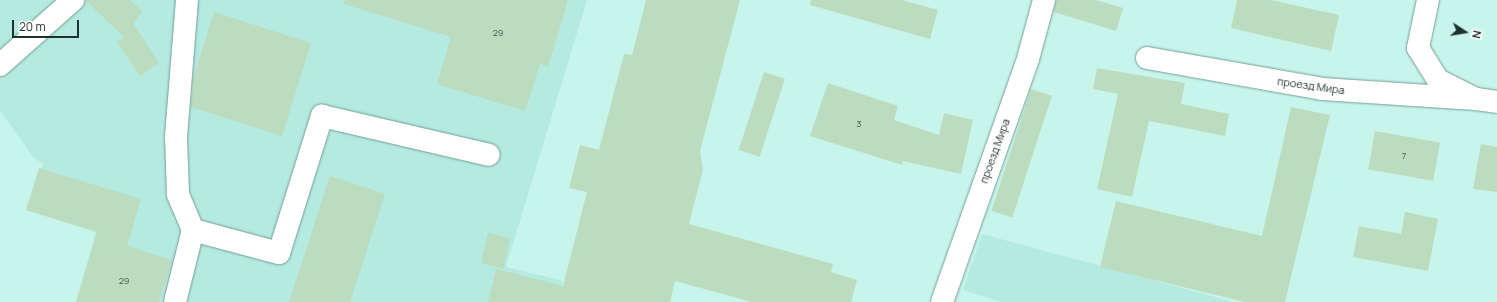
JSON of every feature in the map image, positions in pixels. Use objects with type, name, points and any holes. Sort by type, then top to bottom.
[{"type":"street","points":[[0,65],[73,0]]},
{"type":"street","points":[[175,302],[193,230],[178,194],[176,137],[187,0]]},
{"type":"street","name":"проезд Мира","points":[[942,302],[1028,59],[1044,0]]},
{"type":"street","name":"проезд Мира","points":[[1428,0],[1418,48],[1438,80],[1487,100]]},
{"type":"street","name":"проезд Мира","points":[[1147,58],[1322,89],[1487,100]]},
{"type":"street","points":[[193,230],[279,253],[322,116],[489,155]]},
{"type":"shaded area","points":[[0,0],[587,0],[506,267],[563,281],[558,302],[76,302],[96,232],[26,210],[43,164],[33,157],[0,111]]},
{"type":"shaded area","points":[[982,234],[1234,302],[1001,302],[963,290]]},
{"type":"building","points":[[85,0],[130,0],[143,11],[133,23],[159,63],[140,76],[117,42],[124,37]]},
{"type":"building","points":[[345,0],[568,0],[548,67],[540,64],[525,111],[437,84],[451,37],[344,4]]},
{"type":"building","points":[[646,0],[740,0],[700,151],[703,170],[689,224],[833,264],[831,272],[857,280],[851,302],[752,302],[675,281],[670,302],[488,302],[496,269],[563,286],[587,192],[569,188],[580,145],[599,150],[624,54],[632,55]]},
{"type":"building","points":[[811,0],[902,0],[938,10],[930,39],[810,5]]},
{"type":"building","points":[[1056,0],[1096,0],[1123,8],[1116,31],[1054,12]]},
{"type":"building","points":[[1237,0],[1271,0],[1339,15],[1331,51],[1231,28]]},
{"type":"building","points":[[214,12],[311,43],[282,136],[191,107],[193,79]]},
{"type":"building","points":[[1097,68],[1185,83],[1181,104],[1229,114],[1225,136],[1149,121],[1132,197],[1097,189],[1118,94],[1093,89]]},
{"type":"building","points":[[764,72],[785,79],[760,157],[739,150]]},
{"type":"building","points":[[828,83],[898,106],[894,120],[939,135],[944,113],[973,120],[961,174],[903,161],[902,165],[810,136]]},
{"type":"building","points":[[1031,89],[1052,96],[1012,218],[991,211]]},
{"type":"building","points":[[1291,107],[1330,115],[1285,302],[1245,302],[1100,267],[1116,201],[1262,236]]},
{"type":"building","points":[[1375,131],[1440,142],[1433,181],[1368,169]]},
{"type":"building","points":[[1481,144],[1497,147],[1497,192],[1473,189]]},
{"type":"building","points":[[39,168],[141,199],[127,246],[172,260],[159,302],[76,302],[97,232],[26,210]]},
{"type":"building","points":[[330,176],[385,194],[350,302],[289,302]]},
{"type":"building","points":[[1405,212],[1438,219],[1428,271],[1353,257],[1359,226],[1401,234]]},
{"type":"building","points":[[488,233],[510,238],[503,268],[481,263]]}]
